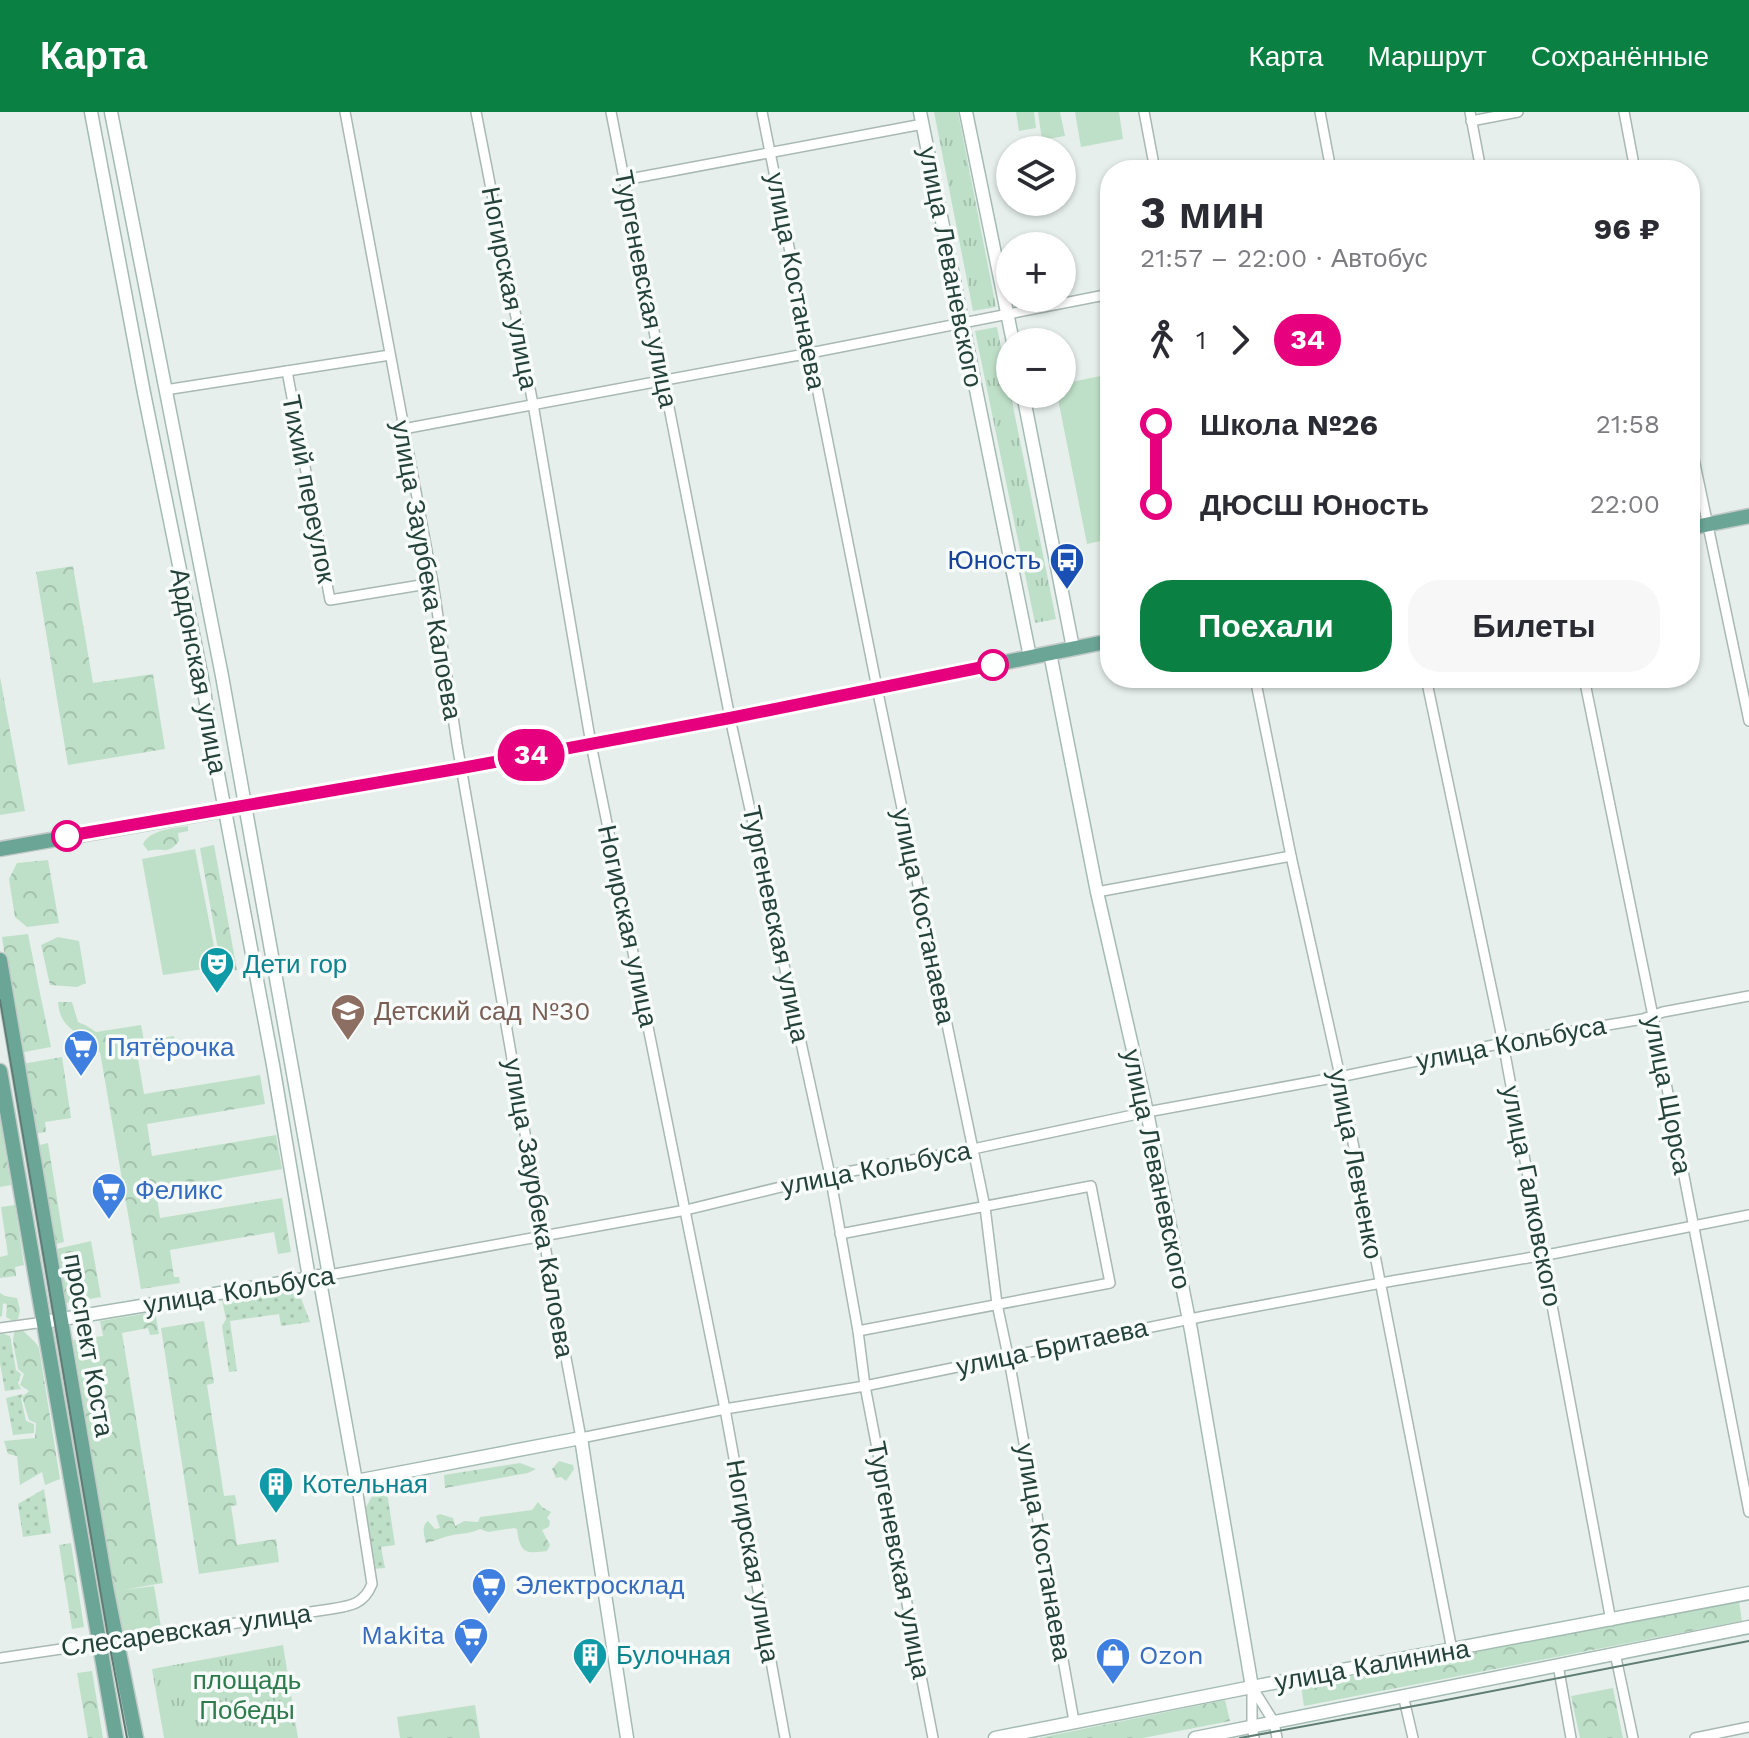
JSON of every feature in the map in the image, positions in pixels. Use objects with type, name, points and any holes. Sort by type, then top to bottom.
[{"type":"main road","points":[[1700,526],[1749,516]]},
{"type":"main road","points":[[0,849],[730,718],[1100,643]]},
{"type":"main road","name":"проспект Коста","points":[[0,960],[106,1587],[136,1738]]},
{"type":"main road","name":"проспект Коста","points":[[0,1071],[116,1738]]},
{"type":"street","name":"Ардонская улица","points":[[91,112],[202,678],[273,1065],[319,1276]]},
{"type":"street","name":"Ардонская улица","points":[[111,112],[245,805],[319,1276],[371,1569],[372,1584],[368,1594]]},
{"type":"street","name":"улица Заурбека Калоева","points":[[345,112],[433,583],[542,1235],[581,1438],[627,1738]]},
{"type":"street","name":"Ногирская улица","points":[[476,112],[533,404],[591,744],[725,1409],[785,1738]]},
{"type":"street","name":"Тургеневская улица","points":[[611,112],[730,718],[830,1175],[865,1386],[933,1738]]},
{"type":"street","name":"улица Костанаева","points":[[762,112],[985,1207],[997,1304],[1074,1721]]},
{"type":"street","name":"улица Леваневского","points":[[966,112],[1010,328]]},
{"type":"street","points":[[1144,112],[1153,160]]},
{"type":"street","points":[[1320,112],[1329,160]]},
{"type":"street","points":[[1479,160],[1470,116],[1518,112]]},
{"type":"street","points":[[1624,112],[1633,160]]},
{"type":"street","points":[[624,180],[770,153],[921,118]]},
{"type":"street","name":"улица Леваневского","points":[[921,118],[1030,657]]},
{"type":"street","points":[[403,429],[1100,296]]},
{"type":"street","points":[[165,390],[390,355]]},
{"type":"street","name":"Тихий переулок","points":[[287,371],[330,600],[433,583]]},
{"type":"street","name":"улица Леваневского","points":[[1026,408],[1073,648]]},
{"type":"street","points":[[1700,489],[1749,721]]},
{"type":"street","name":"улица Леваневского","points":[[1050,653],[1097,892],[1147,1112],[1189,1319],[1252,1687],[1253,1732]]},
{"type":"street","name":"улица Левченко","points":[[1257,688],[1340,1076],[1452,1650]]},
{"type":"street","name":"улица Галковского","points":[[1428,688],[1503,1043],[1611,1621]]},
{"type":"street","name":"улица Щорса","points":[[1586,688],[1749,1512]]},
{"type":"street","points":[[1097,892],[1291,856]]},
{"type":"street","name":"улица Кольбуса","points":[[0,1328],[319,1276],[686,1210],[830,1175],[1749,996]]},
{"type":"street","points":[[840,1234],[1091,1186],[1110,1283],[858,1331]]},
{"type":"street","name":"улица Бритаева","points":[[356,1481],[725,1409],[865,1386],[1189,1319],[1543,1256],[1749,1215]]},
{"type":"street","name":"улица Калинина","points":[[995,1738],[1749,1593]]},
{"type":"street","name":"Слесаревская улица","points":[[0,1658],[352,1605],[368,1594]]},
{"type":"street","name":"улица Калинина","points":[[1195,1738],[1253,1732],[1274,1722],[1749,1627]]},
{"type":"street","points":[[1615,1653],[1633,1738]]},
{"type":"street","points":[[1558,1665],[1571,1738]]},
{"type":"street","name":"улица Леваневского","points":[[1252,1687],[1274,1722],[1277,1738]]},
{"type":"street","points":[[1403,1695],[1413,1738]]},
{"type":"street","points":[[1695,1738],[1749,1727]]},
{"type":"green space","points":[[934,112],[958,112],[996,307],[973,311]]},
{"type":"green space","points":[[1016,112],[1034,112],[1036,128],[1019,131]]},
{"type":"green space","points":[[1038,112],[1060,112],[1065,136],[1041,136]]},
{"type":"green space","points":[[1075,112],[1119,112],[1123,139],[1081,147]]},
{"type":"green space","points":[[997,327],[996,408],[1013,408],[1056,619],[1035,623],[975,331]]},
{"type":"green space","points":[[1100,376],[1100,541],[1087,544],[1060,408],[1076,408],[1076,381]]},
{"type":"green space","points":[[73,566],[93,683],[153,674],[165,749],[68,765],[36,572]]},
{"type":"green space","points":[[0,677],[25,811],[0,815]]},
{"type":"green space","points":[[188,826],[188,831],[178,833],[179,841],[168,850],[148,851],[143,844],[156,833]]},
{"type":"green space","points":[[214,845],[237,970],[222,972],[200,848]]},
{"type":"green space","points":[[195,849],[218,967],[163,975],[142,859]]},
{"type":"green space","points":[[48,860],[59,923],[27,927],[15,917],[9,879],[17,863]]},
{"type":"green space","points":[[28,934],[51,1047],[19,1053],[2,937]]},
{"type":"green space","points":[[58,937],[79,941],[86,983],[77,987],[50,985],[41,945]]},
{"type":"green space","points":[[58,1002],[72,1002],[78,1022],[96,1032],[141,1025],[144,1041],[174,1036],[177,1052],[138,1059],[144,1094],[260,1075],[265,1104],[147,1124],[152,1156],[276,1135],[282,1169],[156,1191],[160,1218],[282,1198],[291,1252],[278,1254],[274,1232],[170,1250],[174,1277],[179,1277],[180,1283],[141,1289],[100,1052],[87,1051],[76,1041],[75,1032],[63,1019]]},
{"type":"green space","points":[[62,1057],[71,1118],[45,1122],[46,1132],[33,1134],[22,1064]]},
{"type":"green space","points":[[0,1118],[11,1185],[0,1187]]},
{"type":"green space","points":[[48,1143],[64,1242],[52,1245],[35,1146]]},
{"type":"green space","points":[[15,1205],[24,1265],[15,1267],[16,1276],[0,1278],[0,1257],[8,1255],[1,1207]]},
{"type":"green space","points":[[91,1241],[101,1297],[61,1304],[52,1250]]},
{"type":"green space","points":[[298,1290],[310,1322],[281,1326],[279,1314],[230,1321],[237,1371],[229,1372],[222,1326],[226,1319],[222,1300]]},
{"type":"green space","points":[[0,1293],[17,1298],[20,1310],[18,1319],[13,1321],[6,1317],[5,1303],[0,1317]]},
{"type":"green space","points":[[155,1312],[159,1334],[150,1335],[148,1328],[122,1333],[163,1583],[123,1590],[154,1586],[161,1627],[117,1633],[111,1592],[114,1591],[73,1340],[103,1336],[100,1321]]},
{"type":"green space","points":[[204,1321],[214,1383],[207,1385],[224,1496],[235,1495],[237,1505],[231,1506],[237,1545],[276,1539],[279,1562],[199,1574],[161,1328]]},
{"type":"green space","points":[[22,1329],[39,1348],[60,1479],[45,1485],[42,1472],[20,1485],[17,1456],[8,1454],[4,1441],[35,1438],[36,1423],[29,1420],[22,1397],[29,1391],[20,1385],[24,1374],[18,1369],[13,1345],[15,1330]]},
{"type":"green space","points":[[0,1333],[10,1336],[16,1370],[21,1374],[18,1383],[21,1389],[5,1391],[0,1363]]},
{"type":"green space","points":[[23,1394],[21,1398],[26,1421],[34,1424],[34,1433],[13,1435],[6,1398]]},
{"type":"green space","points":[[559,1461],[573,1465],[574,1469],[566,1481],[556,1478],[552,1469]]},
{"type":"green space","points":[[520,1463],[536,1469],[445,1488],[444,1475]]},
{"type":"green space","points":[[44,1489],[51,1533],[23,1537],[18,1504]]},
{"type":"green space","points":[[387,1492],[395,1545],[381,1547],[385,1568],[373,1569],[366,1507],[372,1496]]},
{"type":"green space","points":[[538,1502],[551,1512],[547,1518],[549,1527],[542,1530],[550,1545],[547,1551],[525,1550],[514,1528],[488,1532],[480,1529],[426,1543],[424,1525],[428,1521],[435,1529],[440,1528],[436,1516],[440,1514],[453,1518],[455,1526],[464,1521],[478,1522],[480,1517],[532,1510]]},
{"type":"green space","points":[[71,1543],[84,1627],[72,1629],[59,1545]]},
{"type":"green space","points":[[1739,1601],[1742,1621],[1304,1706],[1301,1686]]},
{"type":"green space","name":"площадь Победы","points":[[283,1645],[298,1738],[164,1738],[152,1669]]},
{"type":"green space","points":[[92,1671],[103,1738],[88,1738],[77,1673]]},
{"type":"green space","points":[[1613,1688],[1623,1738],[1580,1738],[1571,1696]]},
{"type":"green space","points":[[1225,1700],[1230,1721],[1143,1738],[1039,1738]]},
{"type":"green space","points":[[475,1705],[480,1738],[400,1738],[397,1717]]},
{"type":"tram line","points":[[0,1000],[127,1738]]},
{"type":"tram line","points":[[1240,1738],[1749,1641]]},
{"type":"bus line","name":"34","points":[[67,836],[462,768],[993,665]]},
{"type":"place","name":"Юность","points":[[1067,591]]},
{"type":"place","name":"Дети гор","points":[[217,995]]},
{"type":"place","name":"Детский сад №30","points":[[348,1042]]},
{"type":"place","name":"Пятёрочка","points":[[81,1078]]},
{"type":"place","name":"Феликс","points":[[109,1221]]},
{"type":"place","name":"Котельная","points":[[276,1515]]},
{"type":"place","name":"Электросклад","points":[[489,1616]]},
{"type":"place","name":"Makita","points":[[471,1666]]},
{"type":"place","name":"Булочная","points":[[590,1686]]},
{"type":"place","name":"Ozon","points":[[1113,1686]]}]
